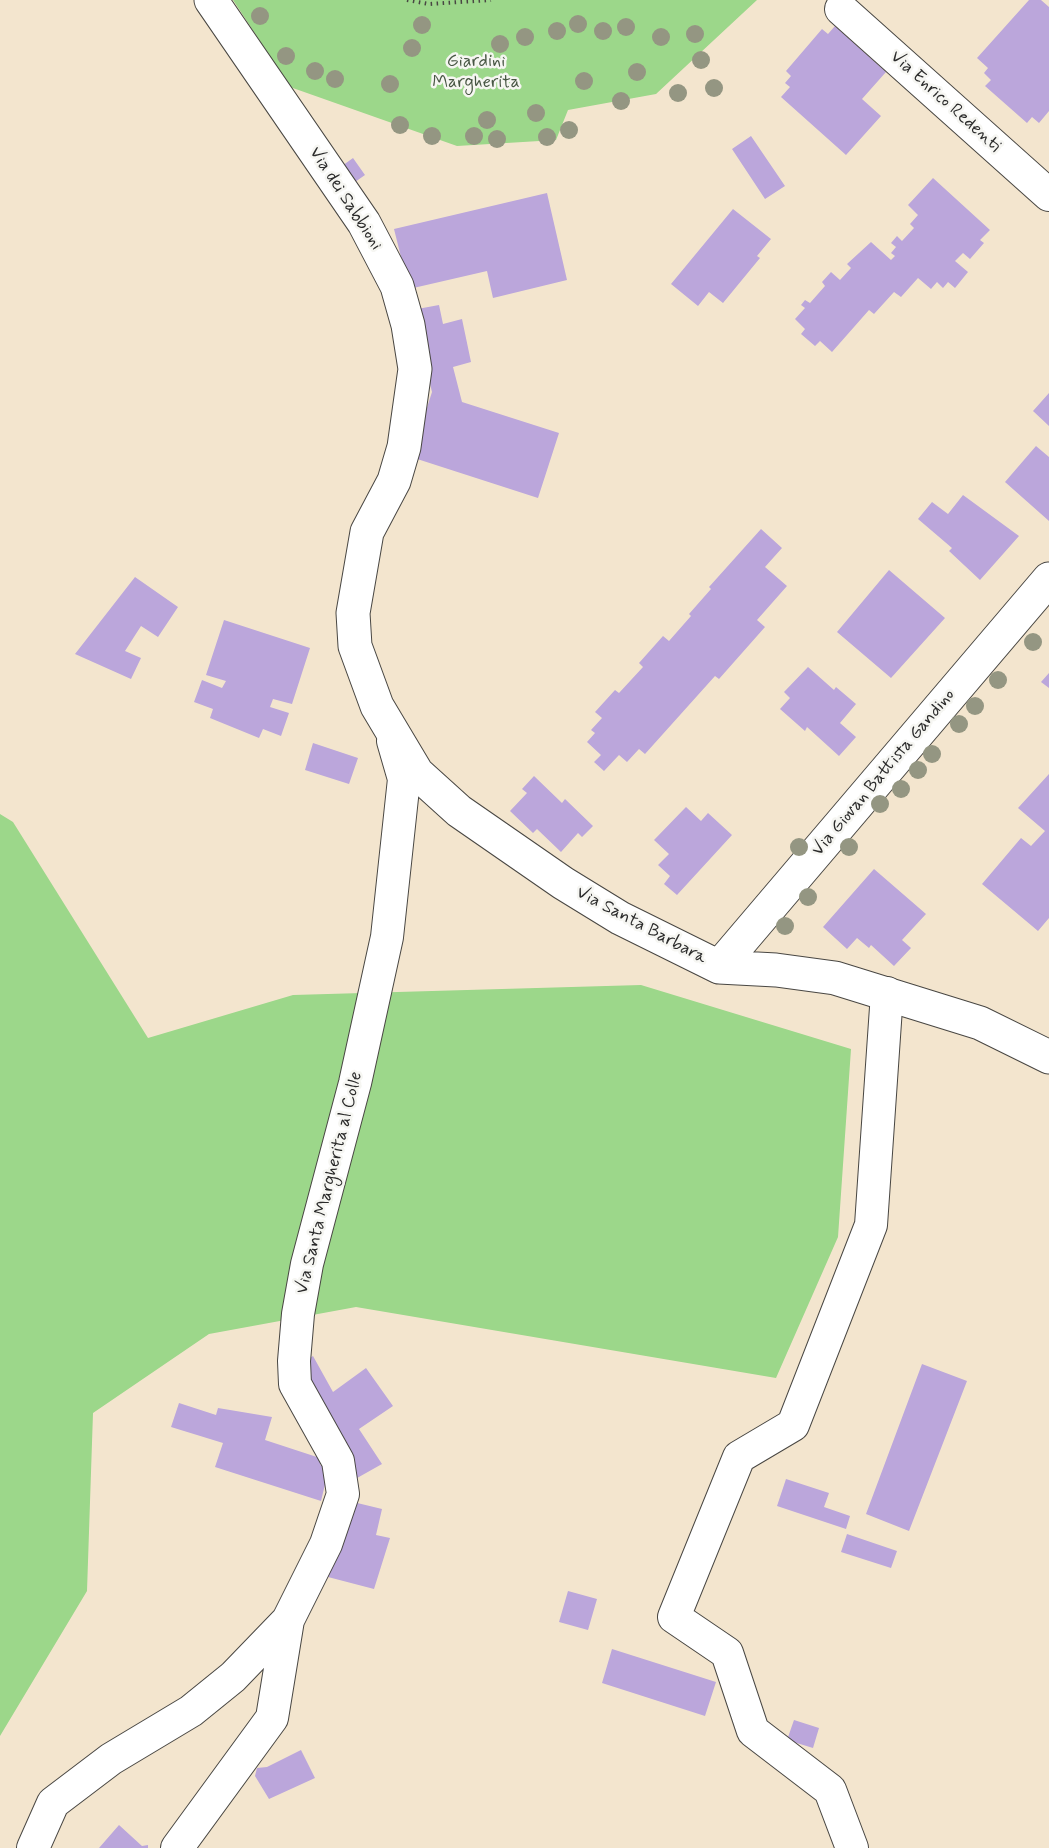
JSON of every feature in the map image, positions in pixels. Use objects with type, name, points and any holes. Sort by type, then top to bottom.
[{"type":"street","name":"Via dei Sabbioni","points":[[211,1],[364,223],[398,286],[408,325],[415,369],[404,447],[394,481],[367,532],[353,613],[355,646],[377,706],[389,728]]},
{"type":"street","name":"Via Enrico Redenti","points":[[841,9],[1049,195]]},
{"type":"street","name":"Via Giovan Battista Gandino","points":[[719,967],[1049,579]]},
{"type":"street","name":"Via Santa Barbara","points":[[389,728],[417,773],[459,811],[563,883],[620,918],[719,967],[776,970],[835,978],[980,1023],[1049,1057]]},
{"type":"street","name":"Via Santa Margherita al Colle","points":[[177,1848],[272,1718],[288,1620],[326,1544],[343,1494],[338,1461],[295,1384],[294,1361],[298,1314],[307,1264],[355,1083],[387,937],[404,779],[389,728]]},
{"type":"street","points":[[852,1848],[830,1790],[753,1731],[727,1653],[674,1617],[739,1457],[793,1425],[871,1225],[887,993]]},
{"type":"street","name":"Via Santa Margherita al Colle","points":[[33,1848],[53,1803],[111,1759],[191,1711],[233,1677],[288,1620]]},
{"type":"path","points":[[407,0],[429,4],[491,0]]},
{"type":"green space","name":"Giardini Margherita","points":[[233,0],[757,0],[656,94],[568,110],[556,140],[457,146],[290,87]]},
{"type":"green space","points":[[0,814],[13,822],[148,1038],[293,995],[641,985],[851,1049],[838,1237],[776,1378],[356,1307],[209,1334],[93,1413],[87,1591],[0,1736]]},
{"type":"building","points":[[1029,0],[1041,0],[1049,7],[1049,111],[1039,123],[1032,117],[1027,123],[985,86],[991,80],[984,73],[988,68],[977,58]]},
{"type":"building","points":[[835,26],[886,72],[862,99],[881,116],[846,155],[781,97],[790,87],[785,83],[791,76],[786,71],[822,29],[828,34]]},
{"type":"building","points":[[751,136],[785,186],[765,199],[732,149]]},
{"type":"building","points":[[353,158],[365,175],[345,189],[335,171]]},
{"type":"building","points":[[933,178],[990,230],[980,240],[984,243],[970,259],[963,253],[955,261],[968,272],[955,288],[948,282],[943,288],[937,282],[931,289],[918,278],[901,297],[894,292],[874,314],[869,310],[832,352],[820,341],[815,346],[801,334],[805,329],[795,319],[805,308],[801,305],[805,300],[810,303],[825,286],[822,282],[831,272],[840,280],[851,268],[847,264],[871,242],[891,260],[895,256],[891,253],[896,247],[891,243],[897,236],[902,241],[914,228],[910,224],[918,215],[908,205]]},
{"type":"building","points":[[547,193],[567,280],[493,298],[487,271],[409,289],[394,229]]},
{"type":"building","points":[[733,209],[771,239],[757,256],[760,258],[723,303],[709,292],[698,306],[671,284]]},
{"type":"building","points":[[439,305],[443,324],[462,319],[471,362],[453,367],[462,402],[559,433],[538,498],[411,457],[432,392],[412,310]]},
{"type":"building","points":[[1049,393],[1049,426],[1033,411]]},
{"type":"building","points":[[1036,446],[1049,457],[1049,521],[1005,482]]},
{"type":"building","points":[[963,495],[1019,536],[980,580],[949,551],[952,548],[918,519],[932,502],[948,514]]},
{"type":"building","points":[[761,529],[782,548],[765,567],[787,586],[757,620],[765,627],[719,679],[715,676],[645,754],[639,749],[627,762],[619,755],[604,771],[594,762],[601,755],[587,742],[595,733],[591,730],[602,718],[595,712],[615,690],[619,693],[643,667],[639,663],[663,636],[669,641],[711,589],[709,587]]},
{"type":"building","points":[[889,570],[945,618],[891,678],[837,632]]},
{"type":"building","points":[[135,577],[178,607],[158,637],[141,626],[125,651],[141,658],[131,679],[75,654]]},
{"type":"building","points":[[224,620],[310,648],[292,704],[273,699],[270,707],[289,713],[281,736],[263,729],[259,738],[210,718],[213,709],[194,702],[202,680],[222,688],[226,681],[206,675]]},
{"type":"building","points":[[808,667],[834,690],[836,687],[856,704],[840,723],[856,737],[839,756],[807,727],[805,731],[780,709],[790,698],[784,692]]},
{"type":"building","points":[[1049,673],[1049,688],[1041,682]]},
{"type":"building","points":[[313,743],[358,758],[349,784],[305,770]]},
{"type":"building","points":[[1049,774],[1049,918],[1038,931],[982,884],[1021,838],[1031,846],[1045,831],[1018,808]]},
{"type":"building","points":[[534,776],[562,803],[565,799],[593,826],[582,837],[578,833],[561,852],[537,829],[533,833],[510,811],[527,793],[522,789]]},
{"type":"building","points":[[686,807],[701,821],[708,813],[732,835],[677,895],[664,884],[670,876],[658,865],[669,854],[654,840]]},
{"type":"building","points":[[874,869],[926,914],[902,940],[911,948],[894,966],[871,945],[869,948],[857,938],[847,949],[823,927]]},
{"type":"building","points":[[313,1356],[333,1392],[366,1368],[393,1406],[359,1429],[382,1464],[350,1482],[297,1366]]},
{"type":"building","points":[[922,1364],[967,1381],[909,1531],[866,1514]]},
{"type":"building","points":[[179,1403],[216,1415],[218,1408],[272,1417],[265,1440],[323,1459],[320,1465],[329,1468],[321,1501],[215,1467],[223,1443],[171,1427]]},
{"type":"building","points":[[786,1479],[829,1493],[824,1507],[850,1516],[846,1529],[777,1506]]},
{"type":"building","points":[[349,1501],[382,1509],[376,1535],[390,1538],[374,1589],[328,1577]]},
{"type":"building","points":[[847,1534],[897,1551],[891,1568],[841,1552]]},
{"type":"building","points":[[568,1591],[597,1599],[588,1630],[559,1622]]},
{"type":"building","points":[[612,1649],[716,1682],[705,1716],[602,1683]]},
{"type":"building","points":[[794,1720],[819,1728],[813,1748],[787,1740]]},
{"type":"building","points":[[301,1750],[315,1778],[269,1799],[255,1776],[257,1768],[267,1767]]},
{"type":"building","points":[[119,1825],[142,1846],[148,1845],[148,1848],[99,1848]]}]
